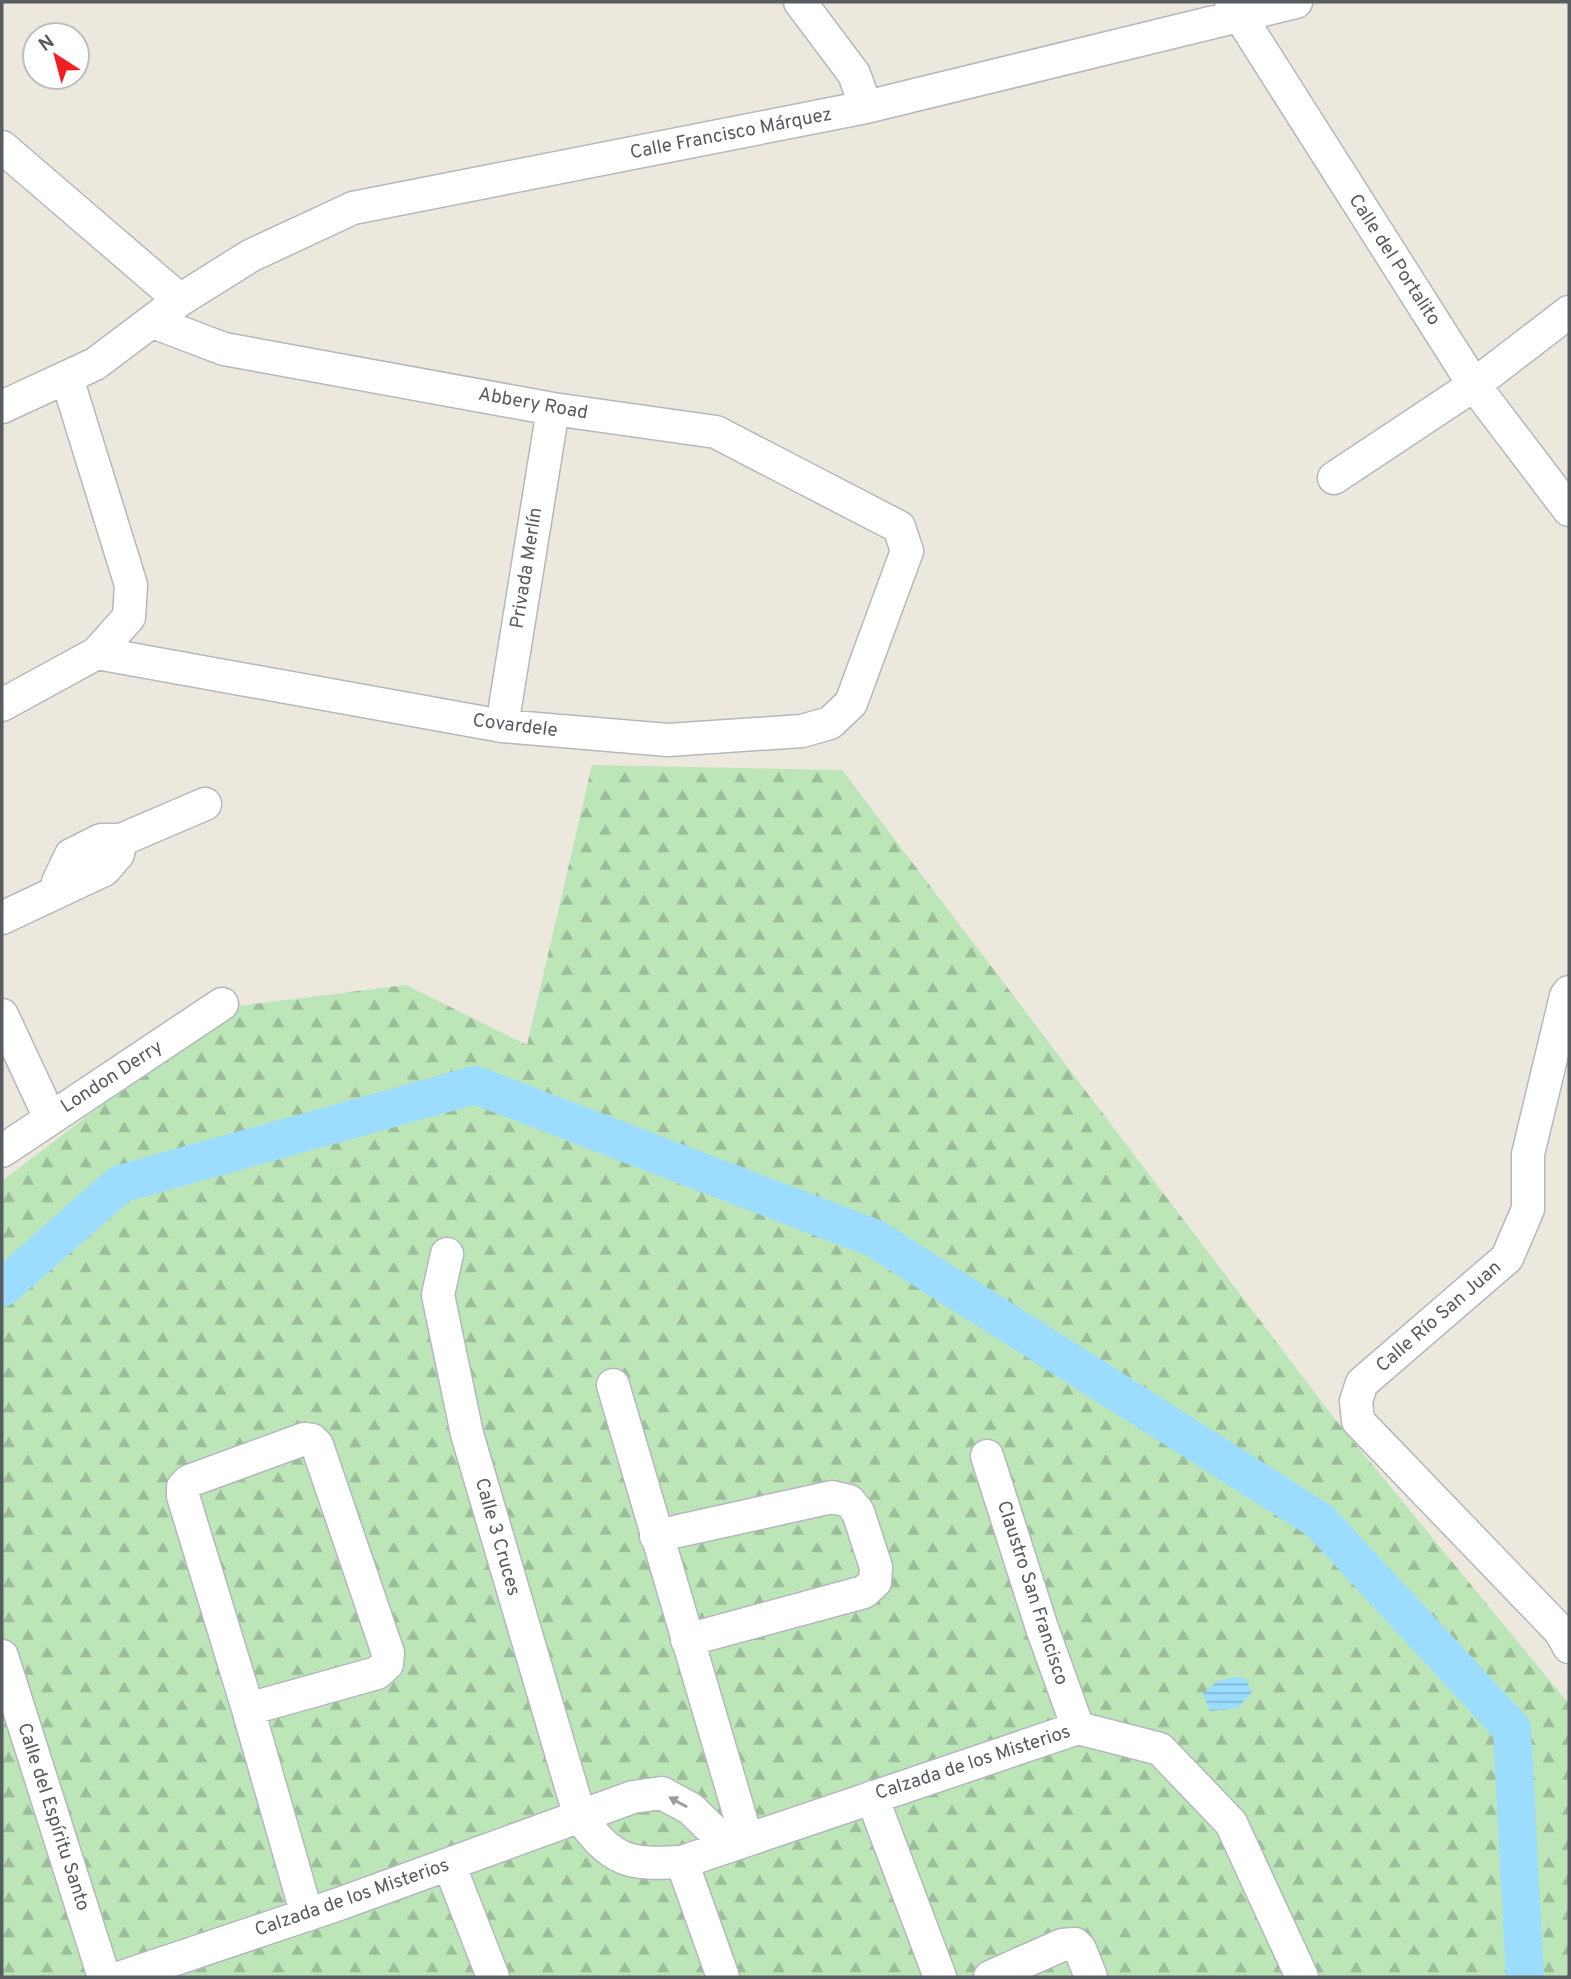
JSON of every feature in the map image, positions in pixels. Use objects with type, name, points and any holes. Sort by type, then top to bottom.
[{"type":"street","points":[[800,2],[854,75],[866,107]]},
{"type":"street","name":"Calle Francisco Márquez","points":[[2,407],[95,364],[180,300],[250,256],[353,208],[866,107],[1235,9],[1296,2]]},
{"type":"street","name":"Calle del Portalito","points":[[1235,9],[1474,385],[1569,510]]},
{"type":"street","points":[[2,147],[180,300]]},
{"type":"street","points":[[1334,478],[1474,385],[1569,312]]},
{"type":"street","name":"Abbery Road","points":[[153,322],[224,349],[553,409],[716,432],[899,527]]},
{"type":"street","points":[[2,705],[97,653],[129,617],[131,585],[67,378]]},
{"type":"street","name":"Privada Merlín","points":[[502,726],[553,409]]},
{"type":"street","name":"Covardele","points":[[97,653],[502,726],[668,740],[802,731],[830,723],[851,703],[906,551],[899,527]]},
{"type":"street","points":[[2,918],[57,892],[58,882],[71,855],[101,840],[121,840],[205,804]]},
{"type":"street","name":"Calle Río San Juan","points":[[1569,992],[1528,1154],[1528,1209],[1507,1258],[1362,1383],[1356,1401],[1358,1421],[1560,1631],[1569,1647]]},
{"type":"street","name":"London Derry","points":[[2,1151],[222,1004]]},
{"type":"street","points":[[2,1015],[50,1118]]},
{"type":"street","name":"Calle 3 Cruces","points":[[447,1254],[438,1295],[467,1434],[580,1817]]},
{"type":"street","points":[[613,1385],[687,1640],[738,1843]]},
{"type":"street","points":[[247,1709],[377,1673],[387,1664],[387,1653],[379,1627],[317,1445],[312,1440],[304,1439],[189,1481],[183,1487],[183,1496],[306,1915]]},
{"type":"street","name":"Claustro San Francisco","points":[[987,1457],[1078,1728]]},
{"type":"street","points":[[656,1536],[832,1497],[849,1501],[858,1512],[876,1567],[876,1582],[864,1592],[687,1640]]},
{"type":"street","name":"Calle del Espíritu Santo","points":[[2,1656],[104,1977]]},
{"type":"street","name":"Calzada de los Misterios","points":[[580,1817],[596,1839],[614,1855],[646,1864],[682,1862],[1078,1728],[1160,1749],[1231,1823],[1302,1977]]},
{"type":"street","name":"Calzada de los Misterios","points":[[143,1974],[633,1797],[662,1793],[738,1843]]},
{"type":"street","points":[[872,1797],[940,1977]]},
{"type":"street","points":[[682,1862],[723,1977]]},
{"type":"street","points":[[449,1864],[493,1977]]},
{"type":"street","points":[[990,1977],[1062,1945],[1075,1944],[1080,1949],[1091,1977]]},
{"type":"green space","points":[[592,765],[842,770],[1334,1418],[1569,1704],[1569,1977],[2,1977],[2,1181],[237,1006],[406,985],[527,1045]]},
{"type":"water","points":[[1234,1677],[1245,1678],[1252,1692],[1238,1708],[1210,1711],[1203,1694],[1216,1682]]},
{"type":"waterway","points":[[2,1288],[120,1184],[475,1085],[874,1238],[1320,1521],[1512,1729],[1525,1977]]}]
